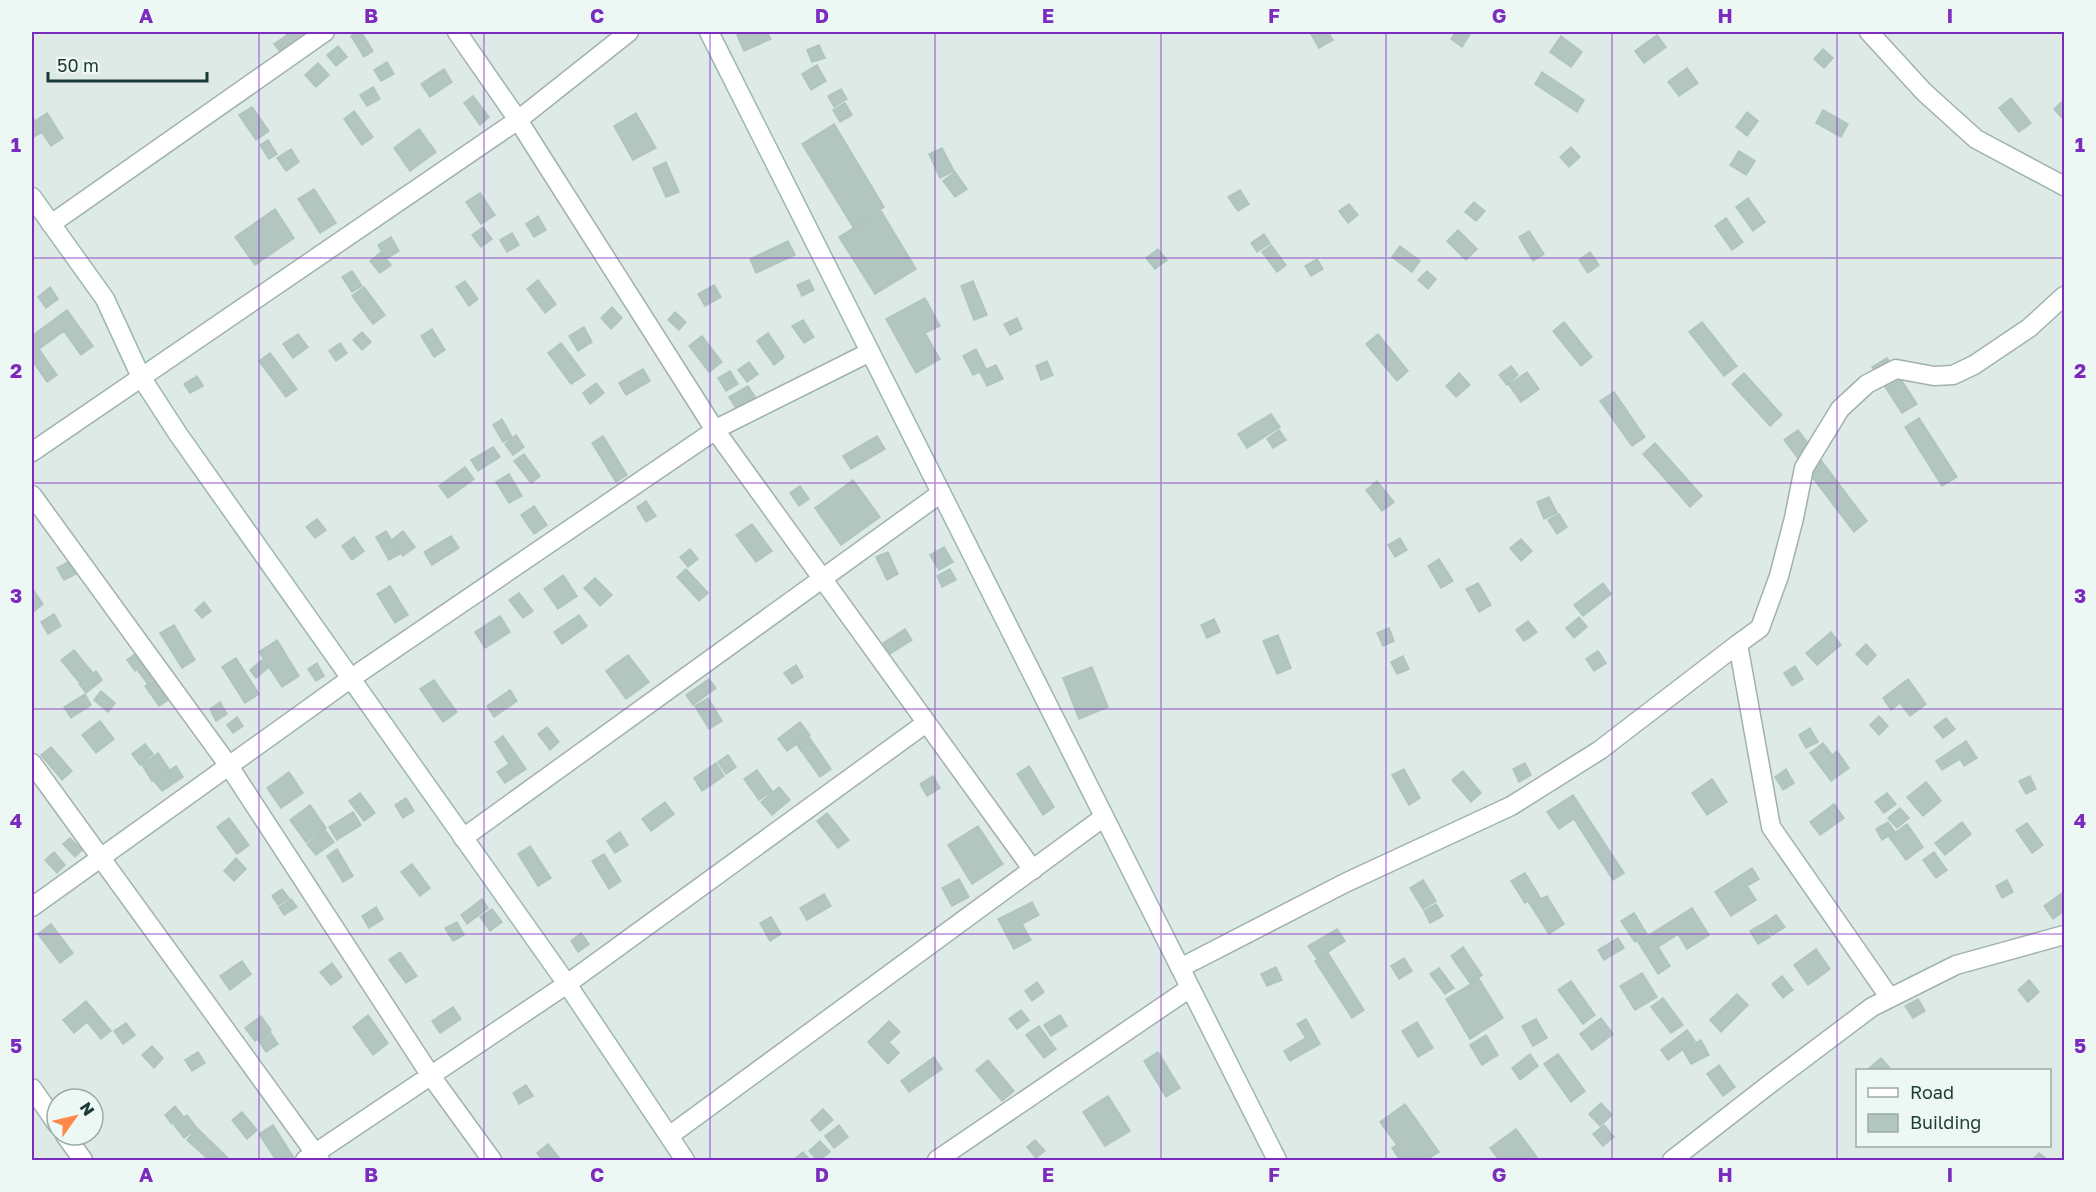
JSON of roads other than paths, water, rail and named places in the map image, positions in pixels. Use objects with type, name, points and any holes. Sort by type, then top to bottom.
[{"type":"street","points":[[51,224],[326,32]]},
{"type":"street","points":[[457,32],[518,120],[715,430],[1033,870]]},
{"type":"street","points":[[32,452],[518,120],[629,32]]},
{"type":"street","points":[[709,32],[1277,1161]]},
{"type":"street","points":[[1869,32],[1924,93],[1976,139],[2064,186]]},
{"type":"street","points":[[32,197],[105,299],[141,376],[178,434],[567,984],[685,1161]]},
{"type":"street","points":[[1180,969],[1345,883],[1511,806],[1600,750],[1760,627],[1779,576],[1804,468],[1840,409],[1867,384],[1896,369],[1934,376],[1953,375],[1974,365],[2029,328],[2064,296]]},
{"type":"street","points":[[32,907],[350,679],[715,430],[870,352]]},
{"type":"street","points":[[463,838],[941,493]]},
{"type":"street","points":[[32,495],[229,766],[431,1076],[492,1161]]},
{"type":"street","points":[[1738,644],[1771,827],[1890,998]]},
{"type":"street","points":[[32,763],[313,1158],[567,984],[926,723]]},
{"type":"street","points":[[669,1136],[1104,817]]},
{"type":"street","points":[[1672,1161],[1863,1014],[1890,998],[1956,964],[2064,935]]},
{"type":"street","points":[[937,1161],[1190,988]]},
{"type":"street","points":[[32,1088],[45,1107]]},
{"type":"street","points":[[73,1147],[83,1161]]}]
